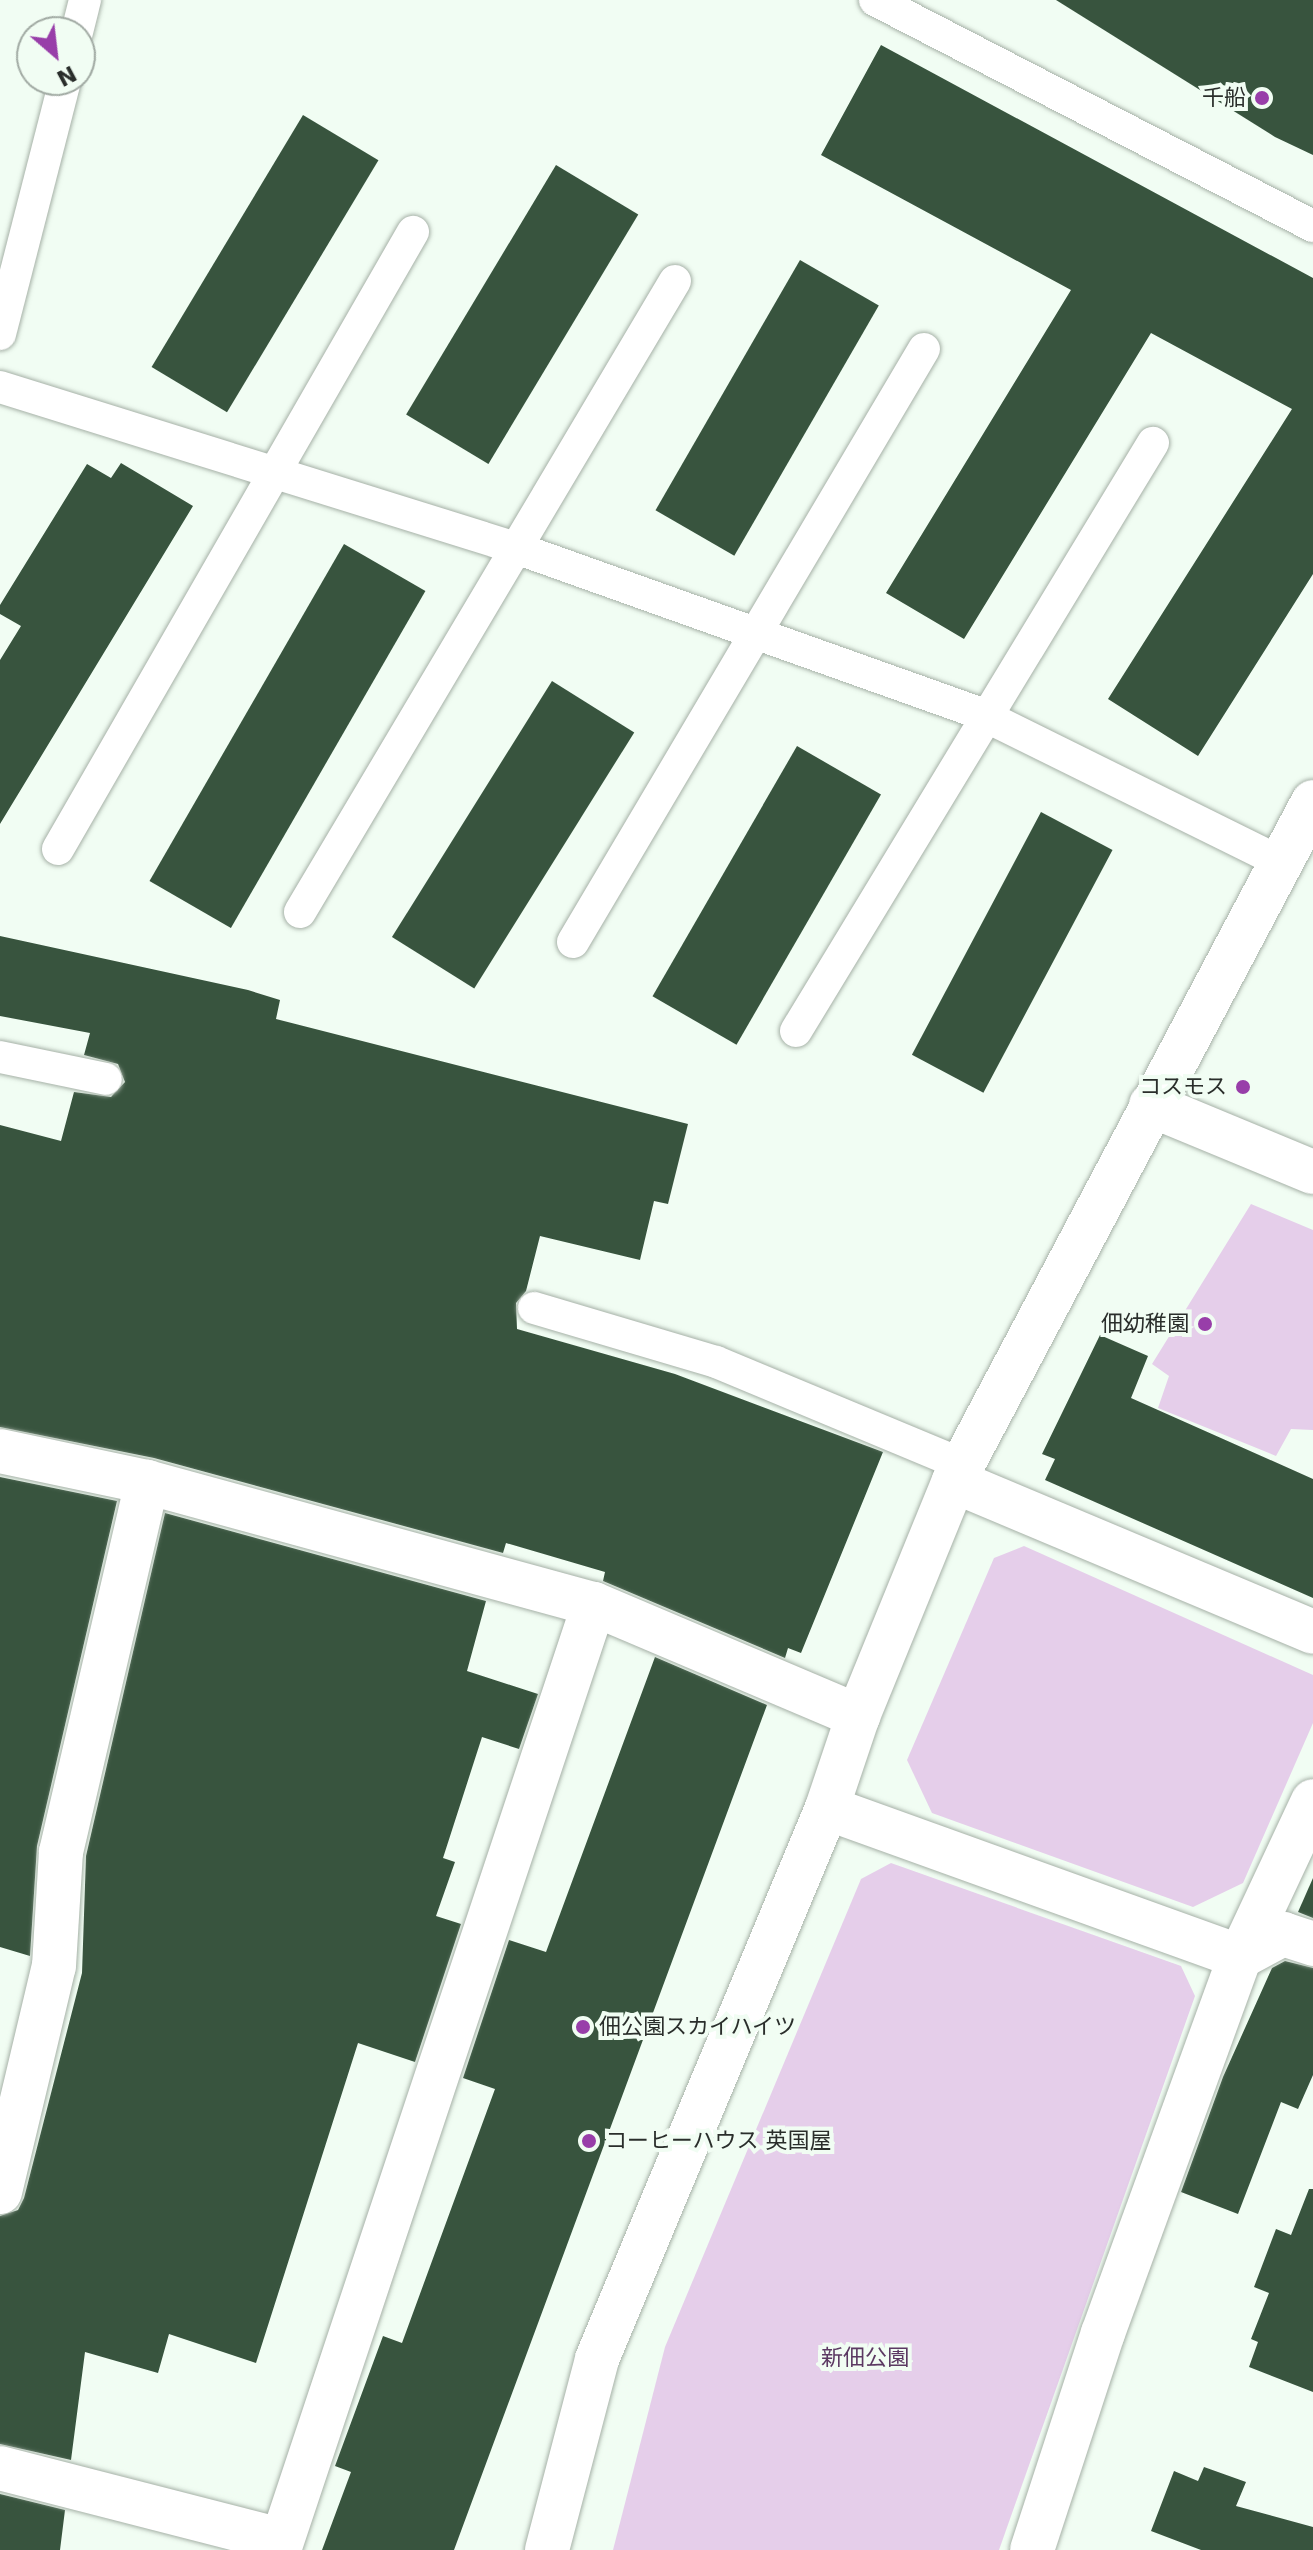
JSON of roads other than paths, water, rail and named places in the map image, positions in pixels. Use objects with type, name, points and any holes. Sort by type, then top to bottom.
[{"type":"street","points":[[547,2550],[597,2359],[827,1808],[858,1716],[959,1473],[1279,861],[1313,802]]},
{"type":"street","points":[[1151,1105],[1313,1172]]},
{"type":"street","points":[[0,1451],[147,1482],[594,1604],[858,1716]]},
{"type":"street","points":[[959,1473],[1313,1632]]},
{"type":"street","points":[[0,2192],[54,1966],[61,1852],[147,1482]]},
{"type":"street","points":[[0,2468],[280,2545],[594,1604]]},
{"type":"street","points":[[1032,2550],[1103,2333],[1240,1957],[1313,1801]]},
{"type":"street","points":[[827,1808],[1240,1957],[1283,1934],[1313,1944]]},
{"type":"lane","points":[[875,0],[1313,226]]},
{"type":"lane","points":[[0,334],[61,96]]},
{"type":"lane","points":[[58,849],[413,232]]},
{"type":"lane","points":[[300,912],[675,281]]},
{"type":"lane","points":[[573,942],[924,349]]},
{"type":"lane","points":[[0,387],[516,548],[986,717],[1279,861]]},
{"type":"lane","points":[[796,1031],[1153,443]]},
{"type":"lane","points":[[0,1057],[106,1079]]},
{"type":"lane","points":[[534,1308],[716,1362],[959,1473]]},
{"type":"place","name":"千船","points":[[1262,98]]},
{"type":"place","name":"コスモス","points":[[1243,1087]]},
{"type":"place","name":"佃幼稚園","points":[[1205,1324]]},
{"type":"place","name":"佃公園スカイハイツ","points":[[583,2027]]},
{"type":"place","name":"コーヒーハウス 英国屋","points":[[589,2141]]},
{"type":"park label","name":"新佃公園","points":[[865,2358]]}]
